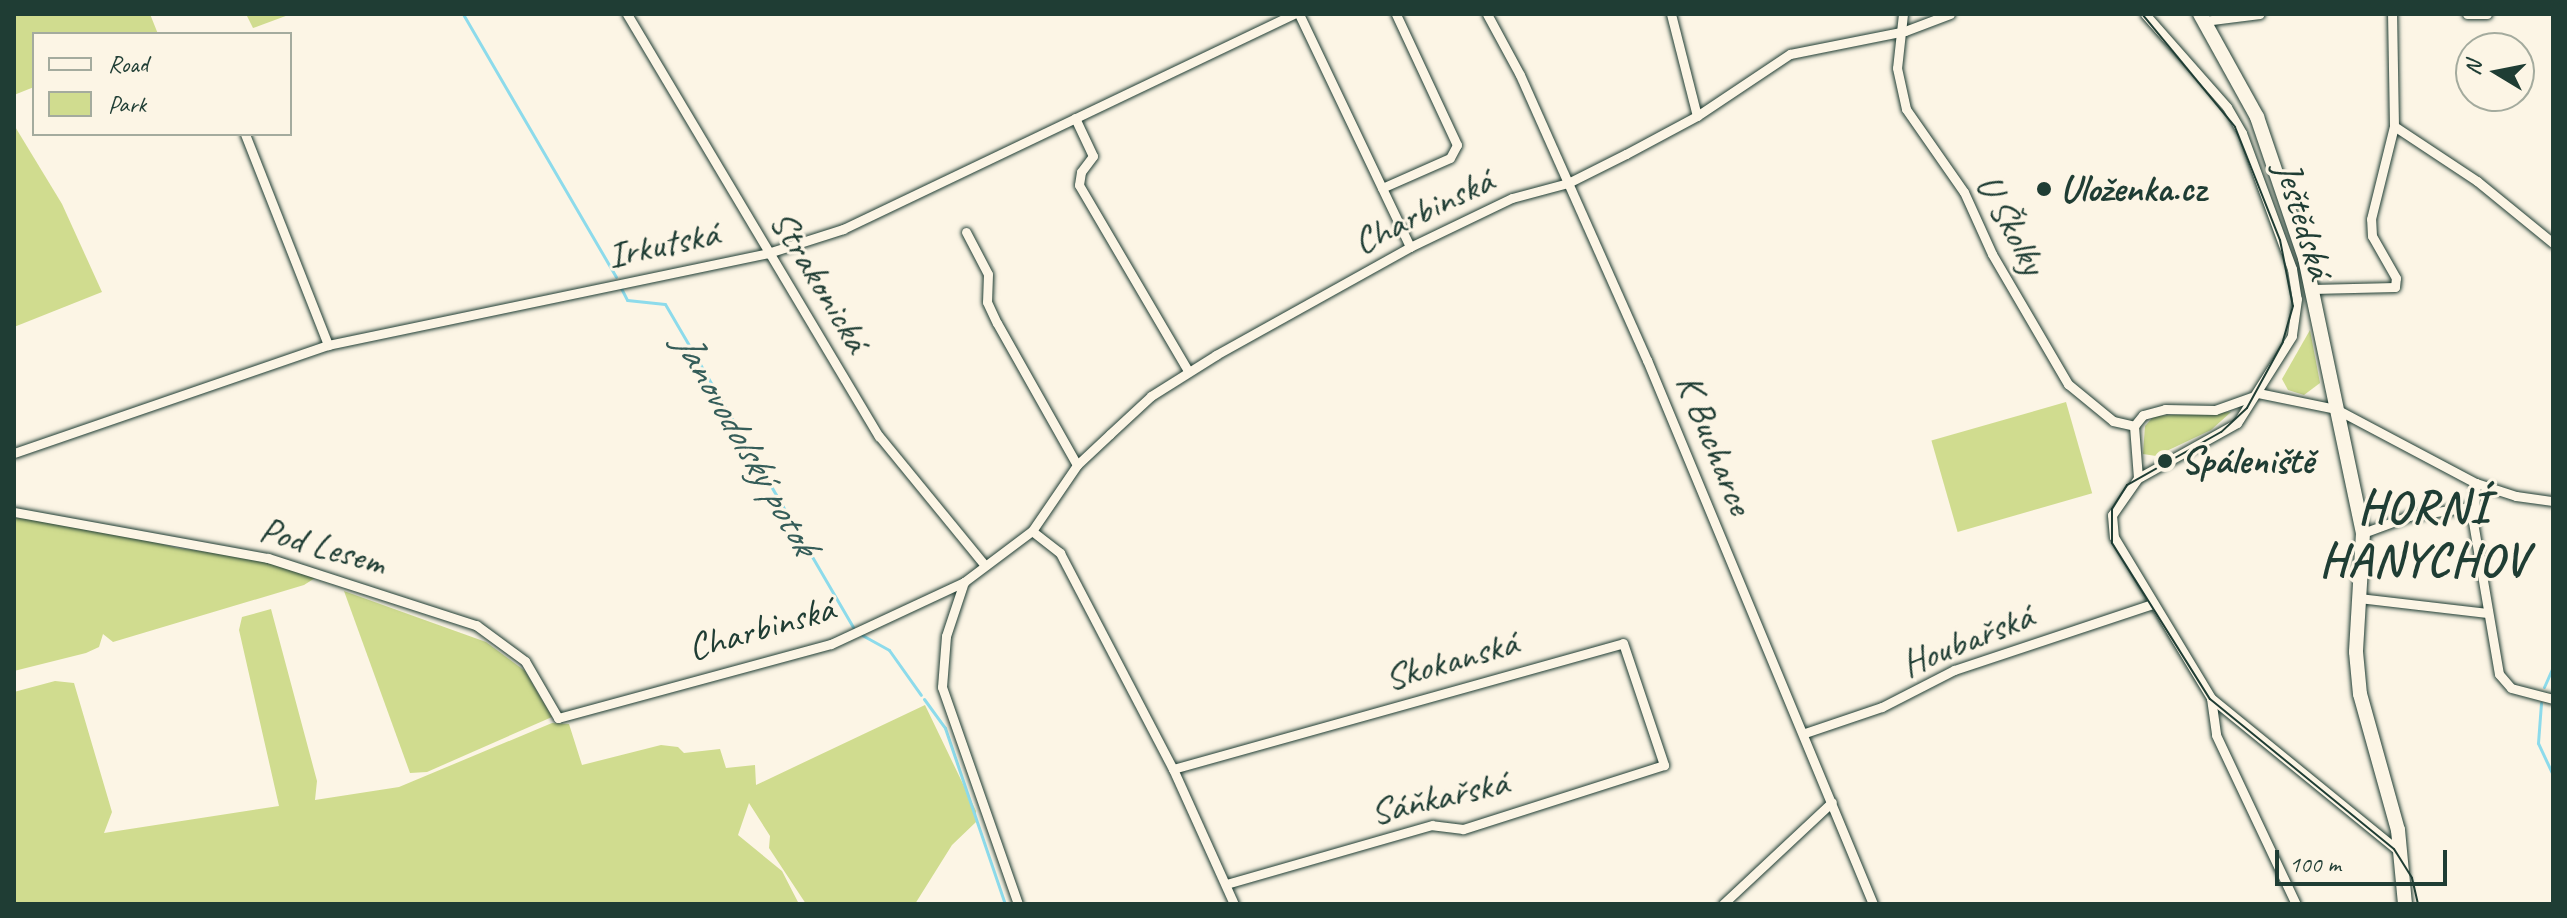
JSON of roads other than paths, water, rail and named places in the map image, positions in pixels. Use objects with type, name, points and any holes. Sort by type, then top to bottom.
[{"type":"street","name":"Strakonická","points":[[627,14],[879,436],[983,563]]},
{"type":"street","name":"Irkutská","points":[[14,453],[328,345],[768,253],[843,229],[1297,14]]},
{"type":"street","points":[[1297,14],[1410,247]]},
{"type":"street","points":[[1382,188],[1450,158],[1457,145],[1396,14]]},
{"type":"street","name":"K Bucharce","points":[[1487,14],[1568,183],[1805,733],[1873,904]]},
{"type":"street","points":[[1671,14],[1697,116]]},
{"type":"street","name":"U Školky","points":[[1903,14],[1905,31],[1897,68],[1906,109],[1964,192],[2042,347],[2090,406],[2113,421],[2134,426]]},
{"type":"street","name":"Charbinská","points":[[569,718],[616,699],[831,644],[964,582],[983,563],[1032,531],[1077,465],[1151,396],[1188,371],[1410,247],[1512,198],[1568,183],[1697,116],[1804,48],[1905,31],[1950,14]]},
{"type":"street","name":"Ještědská","points":[[2138,478],[2237,423],[2292,336],[2297,299],[2292,269],[2227,107],[2145,14]]},
{"type":"street","points":[[2202,17],[2260,14]]},
{"type":"street","points":[[2312,289],[2395,287],[2396,278],[2372,236],[2371,219],[2394,126],[2392,14]]},
{"type":"street","points":[[2467,14],[2487,14]]},
{"type":"street","name":"Ještědská","points":[[2202,17],[2275,159],[2312,289],[2363,533],[2359,598],[2360,694],[2402,854],[2405,904]]},
{"type":"street","points":[[1075,118],[1093,156],[1081,172],[1079,185],[1188,371]]},
{"type":"street","points":[[2394,126],[2477,181],[2553,243]]},
{"type":"street","points":[[246,136],[328,345]]},
{"type":"street","points":[[966,232],[988,274],[987,302],[1077,465]]},
{"type":"street","points":[[2402,854],[2211,698],[2152,604],[2114,537],[2112,515],[2138,478],[2134,426],[2154,412],[2215,410],[2258,393],[2336,409],[2476,483],[2516,496],[2553,501]]},
{"type":"street","points":[[2476,483],[2471,507],[2499,674],[2511,688],[2553,699]]},
{"type":"street","points":[[2363,533],[2409,516],[2471,507]]},
{"type":"street","name":"Pod Lesem","points":[[14,512],[268,558],[476,625],[525,661],[552,712],[569,718]]},
{"type":"street","points":[[1032,531],[1060,553],[1173,769],[1234,904]]},
{"type":"street","points":[[964,582],[946,636],[942,687],[1018,904]]},
{"type":"street","points":[[2359,598],[2487,613]]},
{"type":"street","name":"Houbařská","points":[[1805,733],[1882,707],[1954,670],[2152,604]]},
{"type":"street","name":"Skokanská","points":[[1173,769],[1623,643],[1664,765]]},
{"type":"street","points":[[2211,698],[2216,735],[2296,904]]},
{"type":"street","name":"Sáňkařská","points":[[1226,884],[1432,825],[1463,829],[1664,765]]},
{"type":"street","points":[[1723,904],[1832,802]]},
{"type":"waterway","name":"Janovodolský potok","points":[[463,14],[616,277]]},
{"type":"waterway","name":"Janovodolský potok","points":[[621,288],[627,300],[665,304],[853,627]]},
{"type":"waterway","name":"Janovodolský potok","points":[[862,635],[889,650],[921,695]]},
{"type":"waterway","points":[[2544,687],[2553,667]]},
{"type":"waterway","name":"Janovodolský potok","points":[[924,699],[945,728],[1005,904]]},
{"type":"waterway","points":[[2541,703],[2538,743],[2553,775]]},
{"type":"tram line","points":[[2142,14],[2235,127],[2280,240],[2293,306],[2283,342],[2247,408],[2221,432],[2127,485],[2112,509],[2112,543],[2210,699],[2394,849],[2412,878],[2418,904]]},
{"type":"place","name":"Uloženka.cz","points":[[2044,189]]},
{"type":"place","name":"Spáleniště","points":[[2165,461]]},
{"type":"district","name":"HORNÍ HANYCHOV","points":[[2424,534]]}]
